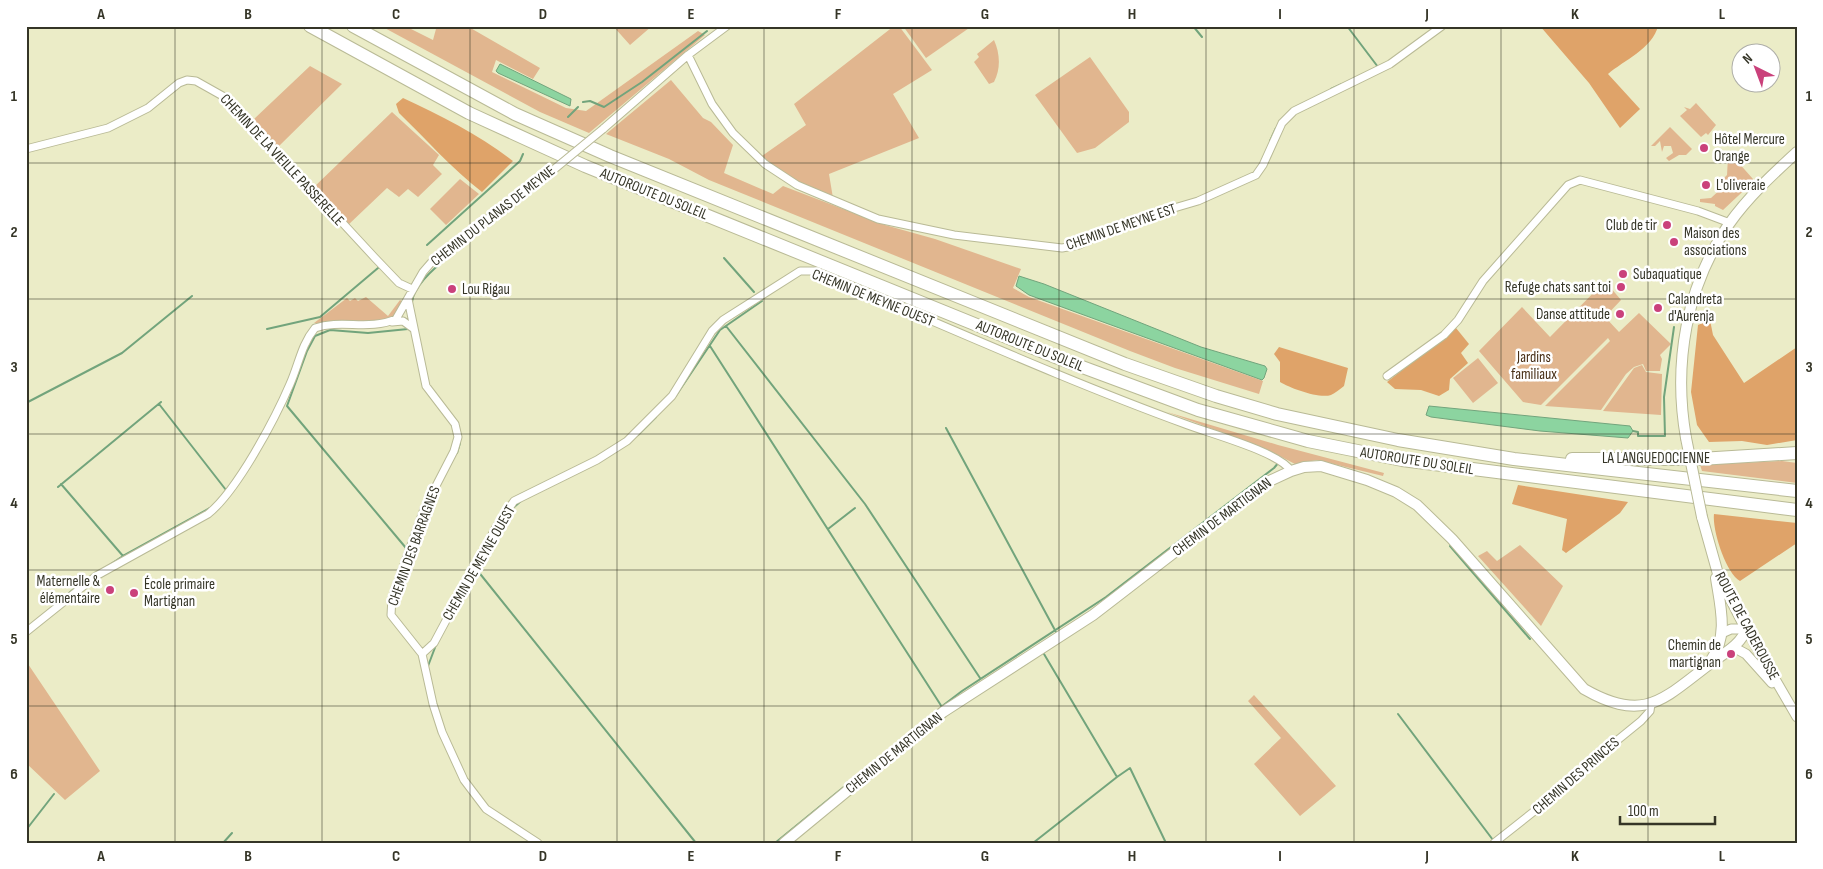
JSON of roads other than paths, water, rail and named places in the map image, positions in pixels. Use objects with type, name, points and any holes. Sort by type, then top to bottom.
[{"type":"highway","name":"AUTOROUTE DU SOLEIL","points":[[310,26],[444,100],[520,137],[996,333],[1134,388],[1198,410],[1308,441],[1402,460],[1797,510]]},
{"type":"highway","name":"AUTOROUTE DU SOLEIL","points":[[353,26],[467,89],[556,133],[1125,364],[1207,393],[1277,414],[1370,435],[1514,459],[1797,491]]},
{"type":"highway","name":"LA LANGUEDOCIENNE","points":[[1514,459],[1666,460],[1797,453]]},
{"type":"main road","name":"ROUTE DE CADEROUSSE","points":[[1746,629],[1714,563],[1702,517],[1686,438],[1682,417],[1681,377],[1686,325],[1708,258],[1730,223],[1760,187],[1797,152]]},
{"type":"main road","name":"CHEMIN DE MARTIGNAN","points":[[784,843],[943,712],[1093,615],[1251,492],[1270,480],[1291,471],[1313,466],[1330,468],[1396,492],[1417,505],[1452,538],[1584,689],[1612,702],[1638,706],[1651,704],[1675,692],[1733,647],[1745,634],[1746,629]]},
{"type":"main road","name":"CHEMIN DE MARTIGNAN","points":[[1708,665],[1718,649],[1722,632],[1714,563]]},
{"type":"street","name":"CHEMIN DU PLANAS DE MEYNE","points":[[387,323],[396,319],[412,289],[436,257],[552,171],[603,130],[718,29],[727,26]]},
{"type":"street","name":"CHEMIN DE MEYNE EST","points":[[688,55],[712,104],[733,133],[765,164],[797,185],[878,219],[954,235],[1062,248],[1078,245],[1122,223],[1198,201],[1256,174],[1264,165],[1282,123],[1294,111],[1390,64],[1442,26]]},
{"type":"street","name":"CHEMIN DE LA VIEILLE PASSERELLE","points":[[26,149],[108,128],[148,108],[179,83],[187,80],[196,82],[228,99],[399,283],[412,289]]},
{"type":"street","points":[[1386,376],[1444,335],[1496,265],[1568,186],[1580,180],[1698,211],[1730,223]]},
{"type":"street","name":"CHEMIN DE MEYNE OUEST","points":[[422,654],[434,643],[496,527],[514,501],[597,460],[627,441],[672,396],[712,331],[723,320],[800,271],[814,271],[1120,400],[1254,449],[1283,461],[1291,471]]},
{"type":"street","name":"CHEMIN DES BARRAGNES","points":[[408,299],[408,320],[414,330],[426,386],[455,424],[458,437],[454,451],[424,509],[390,608],[393,620],[422,654],[433,704],[442,732],[464,780],[486,809],[538,843]]},
{"type":"street","points":[[26,632],[96,576],[208,514],[222,503],[274,417],[291,383],[302,346],[314,328],[336,324],[373,326],[408,320],[405,312],[401,312]]},
{"type":"street","points":[[1722,632],[1731,629],[1746,629]]},
{"type":"street","name":"ROUTE DE CADEROUSSE","points":[[1746,629],[1797,716]]},
{"type":"street","points":[[1733,647],[1746,654],[1791,706]]},
{"type":"street","name":"CHEMIN DES PRINCES","points":[[1494,843],[1561,790],[1609,746],[1641,721],[1650,711],[1651,704]]},
{"type":"waterway","points":[[1193,26],[1202,37]]},
{"type":"waterway","points":[[1347,26],[1378,67]]},
{"type":"waterway","points":[[583,102],[590,101],[604,107],[642,82],[707,31]]},
{"type":"waterway","points":[[1331,89],[1342,84]]},
{"type":"waterway","points":[[568,117],[578,107]]},
{"type":"waterway","points":[[1270,141],[1276,128]]},
{"type":"waterway","points":[[427,245],[520,161],[523,154]]},
{"type":"waterway","points":[[412,302],[417,288],[423,281],[435,268],[455,252]]},
{"type":"waterway","points":[[724,258],[754,292]]},
{"type":"waterway","points":[[267,329],[320,317],[378,268]]},
{"type":"waterway","points":[[26,403],[122,353],[192,296]]},
{"type":"waterway","points":[[675,397],[720,330],[762,301]]},
{"type":"waterway","points":[[726,326],[865,504],[980,678]]},
{"type":"waterway","points":[[1633,431],[1638,432],[1638,436],[1665,436],[1664,397],[1674,327]]},
{"type":"waterway","points":[[406,548],[287,406],[307,351],[315,336],[330,330],[368,333],[408,329]]},
{"type":"waterway","points":[[710,346],[942,707]]},
{"type":"waterway","points":[[58,487],[161,402]]},
{"type":"waterway","points":[[159,404],[226,490]]},
{"type":"waterway","points":[[638,435],[656,417]]},
{"type":"waterway","points":[[946,428],[1056,632]]},
{"type":"waterway","points":[[457,453],[460,443]]},
{"type":"waterway","points":[[941,707],[962,691],[1106,597],[1274,468],[1279,462]]},
{"type":"waterway","points":[[61,484],[123,556],[210,508]]},
{"type":"waterway","points":[[513,508],[521,501]]},
{"type":"waterway","points":[[828,529],[855,508]]},
{"type":"waterway","points":[[1450,546],[1530,639]]},
{"type":"waterway","points":[[108,566],[123,556]]},
{"type":"waterway","points":[[477,570],[696,843]]},
{"type":"waterway","points":[[50,609],[75,588]]},
{"type":"waterway","points":[[428,666],[436,645]]},
{"type":"waterway","points":[[1044,654],[1117,777],[1130,768],[1166,843]]},
{"type":"waterway","points":[[775,843],[936,712]]},
{"type":"waterway","points":[[1398,714],[1493,840]]},
{"type":"waterway","points":[[1033,843],[1117,777]]},
{"type":"waterway","points":[[26,830],[54,794]]},
{"type":"waterway","points":[[223,843],[232,833]]},
{"type":"place","name":"Hôtel Mercure Orange","points":[[1704,148]]},
{"type":"place","name":"L'oliveraie","points":[[1706,185]]},
{"type":"place","name":"Club de tir","points":[[1667,225]]},
{"type":"place","name":"Maison des associations","points":[[1674,242]]},
{"type":"place","name":"Subaquatique","points":[[1623,274]]},
{"type":"place","name":"Refuge chats sant toi","points":[[1621,287]]},
{"type":"place","name":"Lou Rigau","points":[[452,289]]},
{"type":"place","name":"Calandreta d'Aurenja","points":[[1658,308]]},
{"type":"place","name":"Danse attitude","points":[[1620,314]]},
{"type":"place","name":"Maternelle & élémentaire","points":[[110,590]]},
{"type":"place","name":"École primaire Martignan","points":[[134,593]]},
{"type":"place","name":"Chemin de martignan","points":[[1731,654]]},
{"type":"park label","name":"Jardins familiaux","points":[[1534,366]]}]
